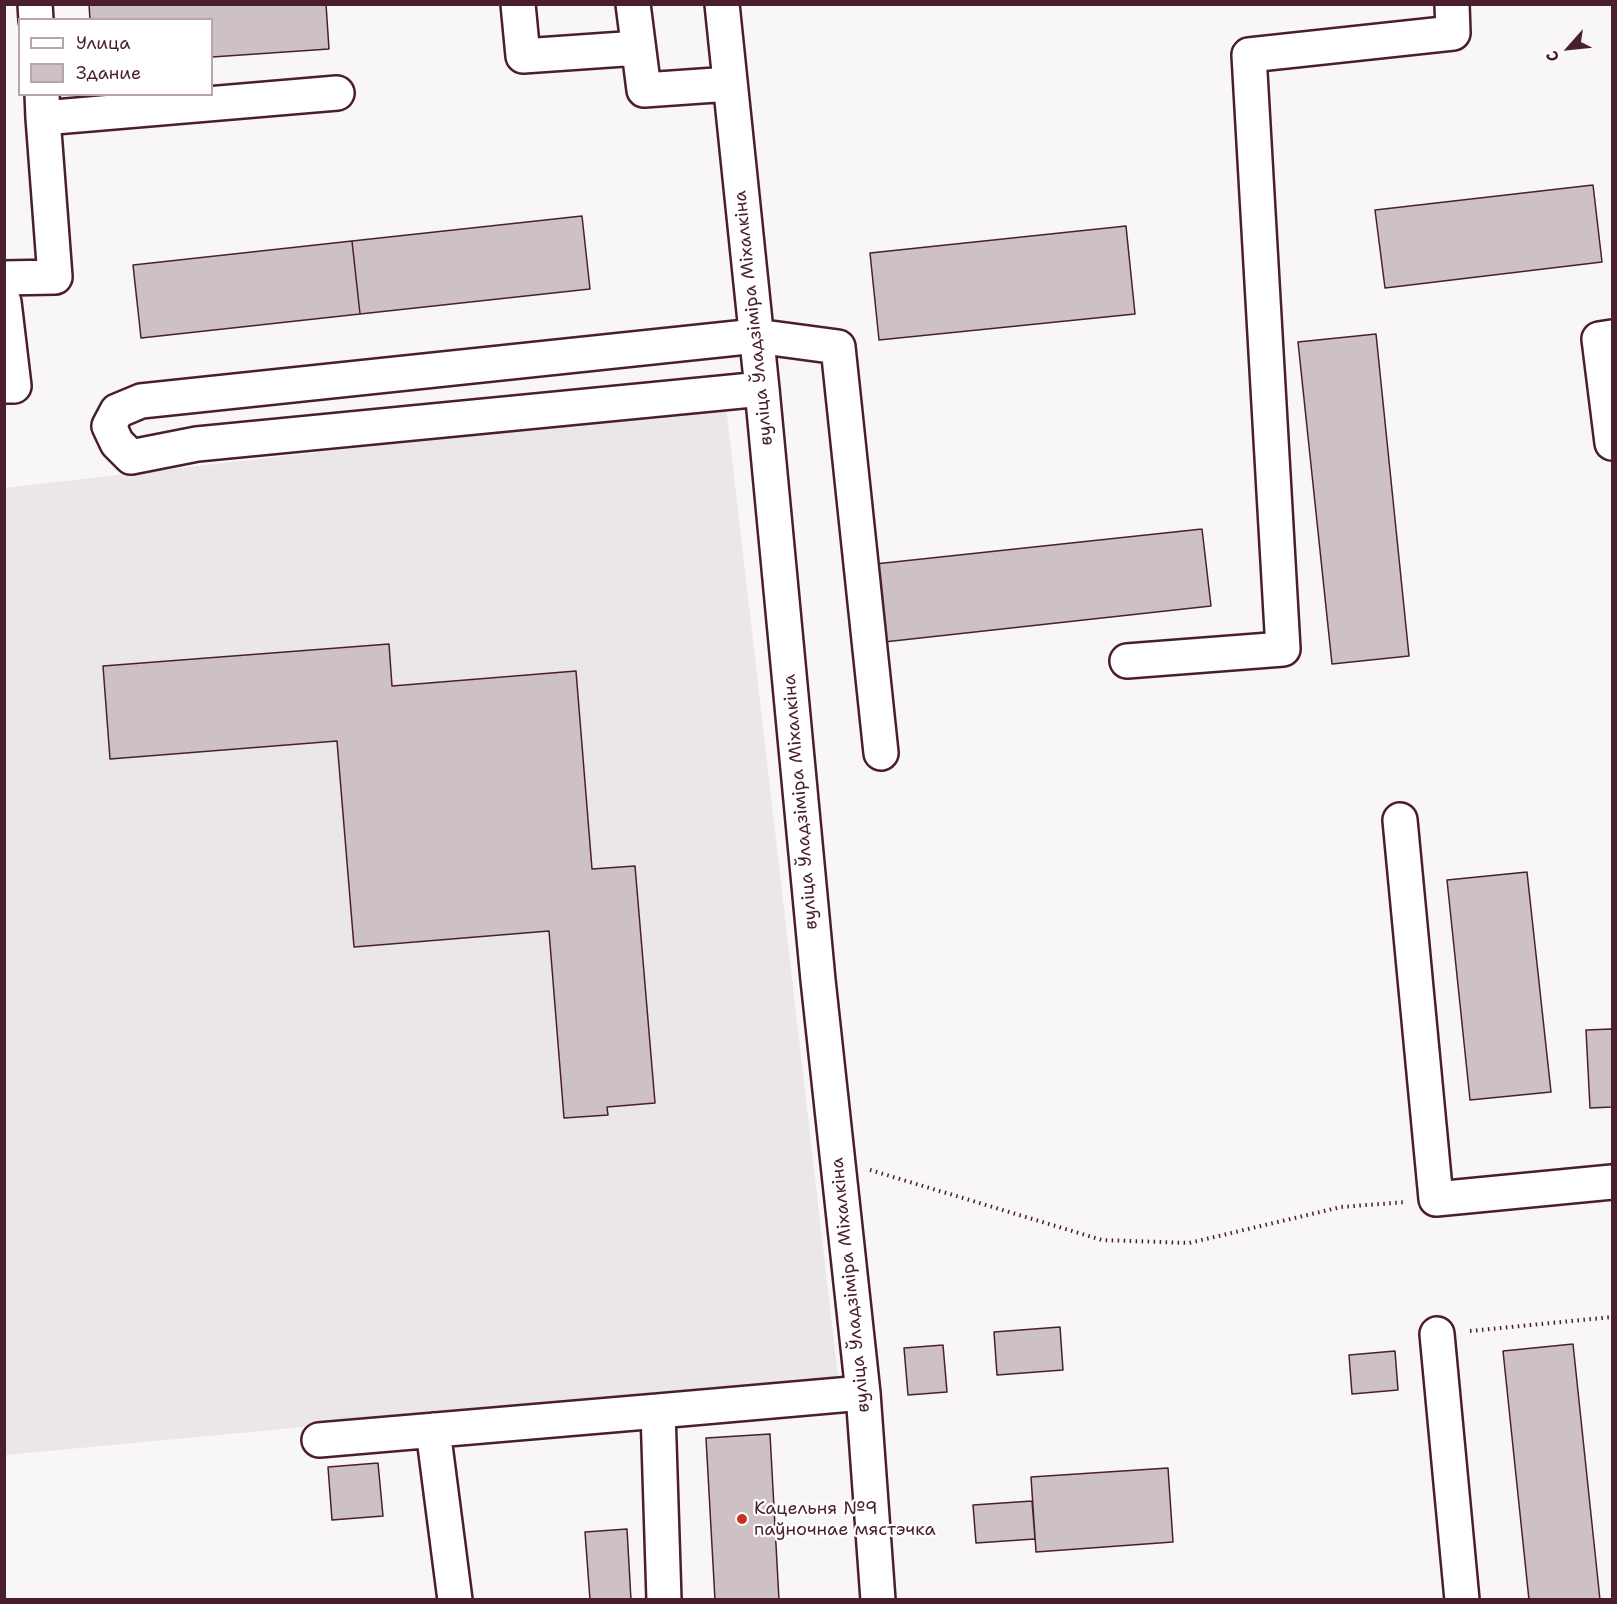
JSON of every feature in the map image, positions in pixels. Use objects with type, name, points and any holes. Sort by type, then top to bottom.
[{"type":"street","points":[[518,4],[523,57],[638,48]]},
{"type":"street","points":[[633,4],[644,90],[730,84]]},
{"type":"street","name":"вуліца Ўладзіміра Міхалкіна","points":[[722,4],[762,389],[817,968],[863,1393],[878,1599]]},
{"type":"street","points":[[1127,661],[1283,649],[1249,54],[1453,33],[1452,4]]},
{"type":"street","points":[[4,278],[55,277],[43,106],[337,93]]},
{"type":"street","points":[[4,302],[14,386],[4,386]]},
{"type":"street","points":[[762,389],[197,444],[131,457],[117,443],[109,426],[117,411],[141,400],[756,336],[838,347],[881,753]]},
{"type":"street","points":[[1612,337],[1599,339],[1612,443]]},
{"type":"street","points":[[1401,820],[1436,1199],[1612,1182]]},
{"type":"street","points":[[1437,1334],[1462,1599]]},
{"type":"street","points":[[319,1440],[863,1393]]},
{"type":"street","points":[[658,1411],[664,1599]]},
{"type":"street","points":[[433,1430],[455,1599]]},
{"type":"path","points":[[837,1160],[1102,1240],[1189,1243],[1341,1207],[1436,1199]]},
{"type":"path","points":[[1437,1334],[1612,1317]]},
{"type":"shaded area","points":[[726,406],[838,1377],[5,1455],[4,488]]},
{"type":"building","points":[[89,4],[326,4],[329,49],[213,57],[213,18],[90,18]]},
{"type":"building","points":[[1593,185],[1602,262],[1385,288],[1375,210]]},
{"type":"building","points":[[582,216],[590,289],[360,314],[352,241]]},
{"type":"building","points":[[1126,226],[1135,314],[879,340],[870,253]]},
{"type":"building","points":[[352,241],[360,314],[141,338],[133,265]]},
{"type":"building","points":[[1376,334],[1409,656],[1332,664],[1298,342]]},
{"type":"building","points":[[1202,529],[1211,606],[884,642],[875,564]]},
{"type":"building","points":[[389,644],[392,686],[576,671],[592,869],[635,866],[655,1103],[607,1107],[608,1115],[564,1118],[549,931],[354,947],[337,741],[110,759],[103,666]]},
{"type":"building","points":[[1527,872],[1551,1092],[1470,1100],[1447,880]]},
{"type":"building","points":[[1612,1029],[1612,1107],[1590,1108],[1586,1030]]},
{"type":"building","points":[[1060,1327],[1063,1370],[997,1375],[994,1332]]},
{"type":"building","points":[[1573,1344],[1600,1600],[1529,1600],[1503,1351]]},
{"type":"building","points":[[943,1345],[947,1392],[908,1395],[904,1348]]},
{"type":"building","points":[[1395,1351],[1398,1390],[1352,1394],[1349,1355]]},
{"type":"building","name":"Кацельня №9 паўночнае мястэчка","points":[[770,1434],[779,1600],[715,1600],[706,1438]]},
{"type":"building","points":[[378,1463],[383,1516],[332,1520],[328,1467]]},
{"type":"building","points":[[1168,1468],[1173,1542],[1036,1552],[1031,1477]]},
{"type":"building","points":[[1032,1501],[1035,1539],[976,1543],[973,1505]]},
{"type":"building","points":[[627,1529],[631,1600],[590,1600],[585,1532]]},
{"type":"place","name":"Кацельня №9 паўночнае мястэчка","points":[[742,1519]]}]
